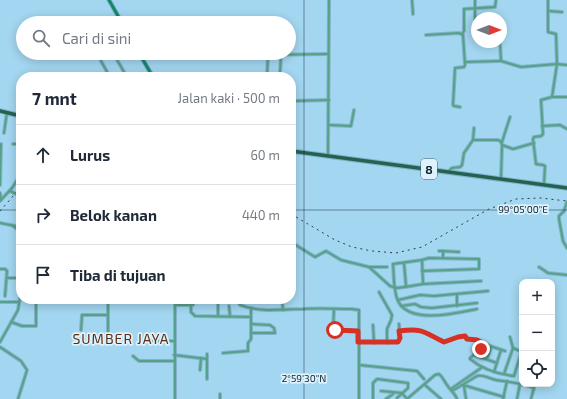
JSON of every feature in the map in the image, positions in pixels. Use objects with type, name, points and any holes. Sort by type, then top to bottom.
[{"type":"highway","points":[[0,111],[16,115]]},
{"type":"highway","name":"8","points":[[296,152],[567,188]]},
{"type":"main road","points":[[109,0],[118,16]]},
{"type":"main road","points":[[144,60],[150,72]]},
{"type":"street","points":[[328,155],[329,0]]},
{"type":"street","points":[[412,0],[413,14]]},
{"type":"street","points":[[475,0],[475,12]]},
{"type":"street","points":[[460,107],[453,105],[455,69],[464,67],[465,62],[462,34],[464,31],[464,9],[496,7],[496,0]]},
{"type":"street","points":[[548,0],[548,32],[556,34],[557,64],[552,97]]},
{"type":"street","points":[[548,11],[562,12]]},
{"type":"street","points":[[426,35],[462,34]]},
{"type":"street","points":[[500,48],[501,61]]},
{"type":"street","points":[[296,54],[328,54]]},
{"type":"street","points":[[101,60],[107,72]]},
{"type":"street","points":[[117,60],[124,72]]},
{"type":"street","points":[[268,60],[268,72]]},
{"type":"street","points":[[280,72],[281,60]]},
{"type":"street","points":[[465,62],[501,61],[521,67],[557,64],[567,65]]},
{"type":"street","points":[[544,185],[545,166],[536,164],[534,143],[534,138],[542,136],[541,100],[552,97],[567,97]]},
{"type":"street","points":[[296,101],[329,100]]},
{"type":"street","points":[[329,125],[351,126],[354,110]]},
{"type":"street","points":[[4,133],[7,112]]},
{"type":"street","points":[[500,142],[503,141],[510,117]]},
{"type":"street","points":[[542,126],[560,125],[567,129]]},
{"type":"street","points":[[449,171],[452,168],[460,167],[462,165],[464,153],[473,140],[474,128]]},
{"type":"street","points":[[473,140],[498,140],[500,142],[502,146],[501,179]]},
{"type":"street","points":[[502,146],[513,149],[534,143]]},
{"type":"street","points":[[0,185],[1,144]]},
{"type":"street","points":[[0,201],[10,191],[16,182]]},
{"type":"street","points":[[10,191],[16,194]]},
{"type":"street","points":[[0,193],[0,201]]},
{"type":"street","points":[[567,202],[565,212],[559,216],[563,241],[567,248]]},
{"type":"street","points":[[0,223],[16,226]]},
{"type":"street","points":[[12,225],[16,228]]},
{"type":"street","points":[[296,245],[315,257],[326,251],[341,260],[369,267],[387,267]]},
{"type":"street","points":[[439,251],[459,252]]},
{"type":"street","points":[[443,251],[443,258]]},
{"type":"street","points":[[422,270],[479,269],[479,259],[429,258],[393,264],[395,288],[398,300],[403,308],[413,313],[428,316],[451,314],[477,309]]},
{"type":"street","points":[[422,260],[423,284]]},
{"type":"street","points":[[404,263],[405,287]]},
{"type":"street","points":[[369,267],[388,285],[395,288],[423,284],[481,281]]},
{"type":"street","points":[[539,267],[548,273],[567,274]]},
{"type":"street","points":[[0,269],[7,270],[5,296]]},
{"type":"street","points":[[7,278],[16,278]]},
{"type":"street","points":[[398,300],[420,295],[434,296],[488,291]]},
{"type":"street","points":[[379,292],[392,315],[387,330],[387,343]]},
{"type":"street","points":[[457,294],[457,306]]},
{"type":"street","points":[[0,302],[16,302]]},
{"type":"street","points":[[0,342],[18,310],[19,304]]},
{"type":"street","points":[[11,322],[22,326],[36,326],[36,304]]},
{"type":"street","points":[[108,304],[108,342]]},
{"type":"street","points":[[175,399],[175,305],[193,304]]},
{"type":"street","points":[[218,304],[218,316]]},
{"type":"street","points":[[239,304],[240,306],[251,308],[283,310],[359,310],[359,399]]},
{"type":"street","points":[[282,304],[283,310]]},
{"type":"street","points":[[402,306],[415,304],[421,307],[432,308],[476,304]]},
{"type":"street","points":[[191,305],[191,313],[193,315],[251,317]]},
{"type":"street","points":[[230,306],[230,316]]},
{"type":"street","points":[[223,353],[248,352],[248,343],[251,341],[251,308]]},
{"type":"street","points":[[334,309],[333,330],[358,331]]},
{"type":"street","points":[[81,330],[82,315],[108,315]]},
{"type":"street","points":[[251,324],[270,325],[274,328],[275,333],[251,333]]},
{"type":"street","points":[[358,342],[398,342],[400,338],[399,324]]},
{"type":"street","points":[[373,325],[374,343]]},
{"type":"street","points":[[399,331],[414,329],[427,333],[444,342],[465,336],[467,339],[477,340],[505,352]]},
{"type":"street","points":[[504,375],[512,348],[510,337]]},
{"type":"street","points":[[144,341],[174,341]]},
{"type":"street","points":[[486,345],[470,359],[481,368],[504,375],[514,376],[521,352],[512,348]]},
{"type":"street","points":[[487,359],[491,347]]},
{"type":"street","points":[[1,348],[21,361],[27,370],[18,399]]},
{"type":"street","points":[[494,372],[501,350]]},
{"type":"street","points":[[207,354],[207,379]]},
{"type":"street","points":[[174,355],[207,358]]},
{"type":"street","points":[[474,355],[497,363]]},
{"type":"street","points":[[133,356],[139,361],[174,361]]},
{"type":"street","points":[[200,370],[201,358]]},
{"type":"street","points":[[359,365],[417,370],[424,378]]},
{"type":"street","points":[[452,390],[481,368]]},
{"type":"street","points":[[381,391],[402,394],[407,399],[435,375],[440,374],[457,399]]},
{"type":"street","points":[[452,390],[477,376],[482,375],[519,384]]},
{"type":"street","points":[[373,399],[373,383],[378,379],[408,383],[408,388],[397,399],[393,393]]},
{"type":"street","points":[[463,385],[503,398],[507,381]]},
{"type":"street","points":[[425,385],[441,399]]},
{"type":"street","points":[[463,385],[466,399]]},
{"type":"street","points":[[517,399],[519,387]]},
{"type":"street","points":[[530,387],[534,388],[531,399]]},
{"type":"street","points":[[386,399],[393,393]]},
{"type":"street","points":[[220,394],[220,399]]},
{"type":"railway","points":[[0,211],[16,193]]},
{"type":"railway","points":[[296,217],[335,240],[352,247],[372,251],[396,253],[422,247],[489,209],[516,199],[540,198],[567,201]]},
{"type":"district","name":"SUMBER JAYA","points":[[121,338]]},
{"type":"route","points":[[335,330],[358,331],[358,342],[397,343],[400,338],[399,331],[414,329],[427,333],[441,342],[446,343],[458,337],[465,336],[467,339],[477,340],[486,345],[481,349]]}]
